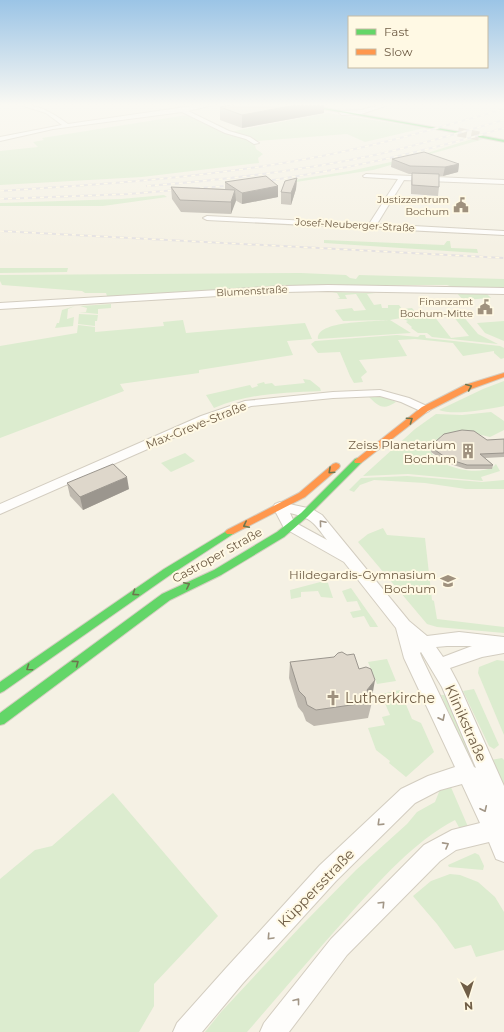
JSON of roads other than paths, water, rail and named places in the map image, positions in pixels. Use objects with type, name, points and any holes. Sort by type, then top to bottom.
[{"type":"main road","points":[[460,380],[504,366]]},
{"type":"main road","name":"Castroper Straße","points":[[0,720],[166,597],[185,586],[209,576],[269,542],[307,512],[364,455],[425,409],[468,387],[504,375]]},
{"type":"main road","points":[[401,412],[424,397]]},
{"type":"main road","name":"Castroper Straße","points":[[0,688],[172,568],[227,534],[302,494],[323,478],[344,458]]},
{"type":"street","points":[[385,170],[406,177]]},
{"type":"street","points":[[366,176],[504,182]]},
{"type":"street","points":[[372,226],[402,178],[406,177]]},
{"type":"street","name":"Josef-Neuberger-Straße","points":[[207,218],[504,233]]},
{"type":"street","name":"Blumenstraße","points":[[0,306],[291,289],[504,290]]},
{"type":"street","name":"Max-Greve-Straße","points":[[0,509],[238,406],[261,401],[372,393],[385,394],[414,403],[425,409]]},
{"type":"street","points":[[280,507],[289,525]]},
{"type":"street","name":"Klinikstraße","points":[[280,507],[307,512],[317,518],[403,626],[424,643],[450,685],[504,809]]},
{"type":"street","name":"Klinikstraße","points":[[289,525],[351,560]]},
{"type":"street","name":"Klinikstraße","points":[[403,626],[412,655],[468,774],[499,824],[504,851]]},
{"type":"street","points":[[449,640],[504,645],[481,650],[439,665],[412,655],[424,643],[449,640]]},
{"type":"street","name":"Klinikstraße","points":[[468,774],[492,782]]},
{"type":"street","name":"Küppersstraße","points":[[186,1032],[240,969],[328,873],[408,796],[446,779],[468,774]]},
{"type":"street","points":[[273,1032],[339,947],[432,853],[452,841],[499,824]]},
{"type":"railway","points":[[0,191],[162,179],[282,163],[340,152]]},
{"type":"railway","points":[[147,186],[204,181],[318,166],[387,152]]},
{"type":"railway","points":[[260,182],[322,172],[415,152]]},
{"type":"railway","points":[[0,199],[128,194],[237,185]]},
{"type":"railway","points":[[0,231],[504,258]]},
{"type":"place","name":"Justizzentrum Bochum","points":[[461,205]]},
{"type":"place","name":"Finanzamt Bochum-Mitte","points":[[485,307]]},
{"type":"place","name":"Zeiss Planetarium Bochum","points":[[468,451]]},
{"type":"place","name":"Hildegardis-Gymnasium Bochum","points":[[448,581]]},
{"type":"place","name":"Lutherkirche","points":[[333,698]]}]
